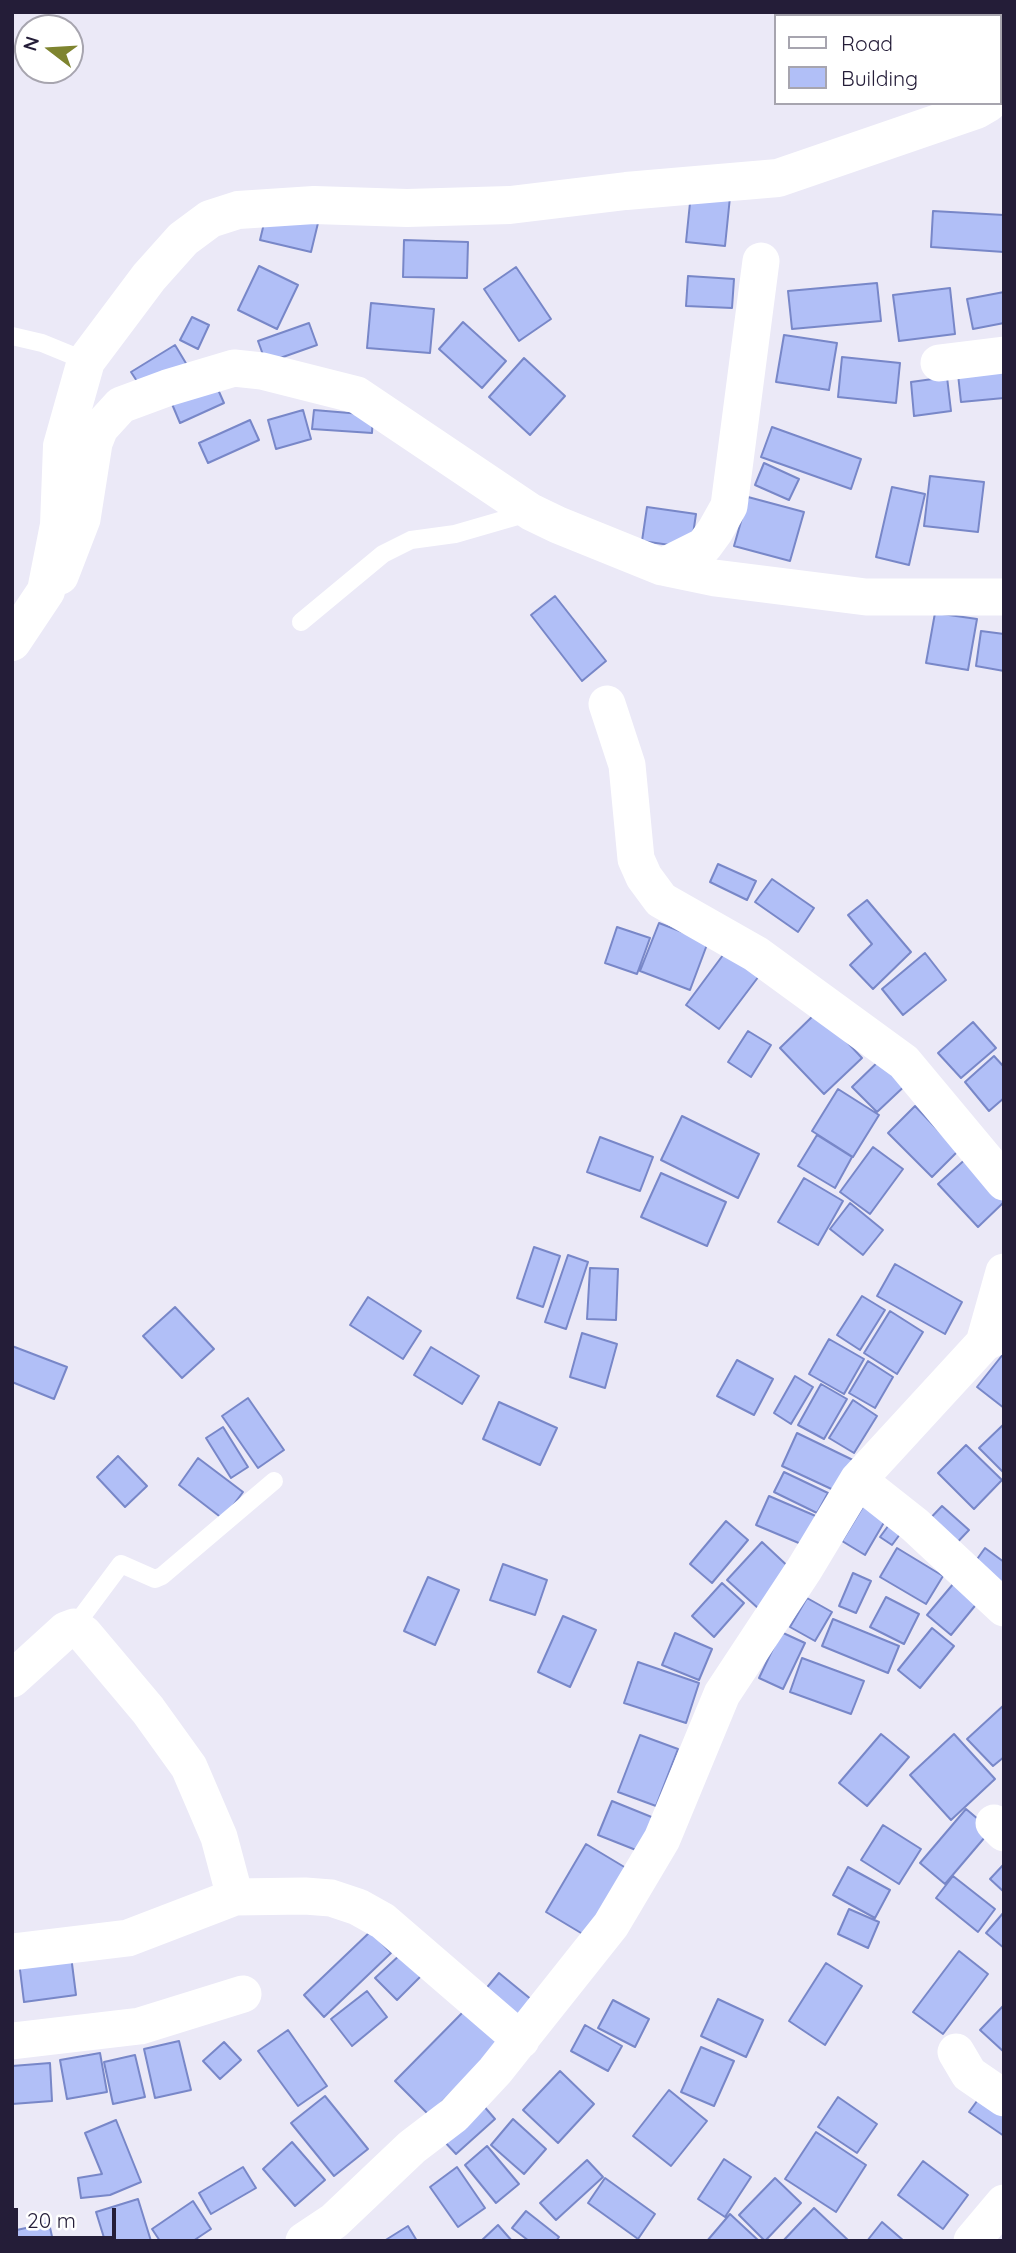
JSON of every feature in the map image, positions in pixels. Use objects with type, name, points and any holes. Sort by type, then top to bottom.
[{"type":"street","points":[[46,591],[60,525],[62,446],[86,361],[149,277],[183,239],[210,219],[238,210],[314,205],[407,208],[510,205],[626,191],[778,178],[983,105]]},
{"type":"street","points":[[662,567],[704,545],[729,506],[761,261]]},
{"type":"street","points":[[939,363],[1004,355]]},
{"type":"street","points":[[12,642],[46,591],[62,573],[82,519],[94,443],[100,428],[121,405],[234,368],[262,371],[357,395],[531,512],[662,567],[715,578],[866,597],[1004,597]]},
{"type":"street","points":[[607,704],[626,765],[636,859],[644,877],[661,900],[756,954],[904,1062],[1004,1182]]},
{"type":"street","points":[[304,2241],[334,2221],[412,2147],[454,2115],[521,2040],[611,1925],[662,1839],[722,1694],[805,1568],[858,1480],[994,1338],[1004,1272]]},
{"type":"street","points":[[858,1480],[915,1525],[1004,1608]]},
{"type":"street","points":[[12,1679],[66,1630],[74,1627],[84,1634],[148,1710],[189,1768],[219,1837],[235,1897]]},
{"type":"street","points":[[12,1952],[128,1938],[235,1897],[331,1898],[358,1907],[383,1921],[521,2040]]},
{"type":"street","points":[[12,2042],[140,2026],[243,1994]]},
{"type":"street","points":[[956,2052],[969,2074],[1004,2098]]},
{"type":"street","points":[[972,2241],[1004,2203]]},
{"type":"lane","points":[[12,336],[42,342],[86,361]]},
{"type":"lane","points":[[301,622],[383,554],[411,540],[455,534],[531,512]]},
{"type":"lane","points":[[74,1627],[121,1564],[155,1579],[162,1576],[274,1481]]},
{"type":"building","points":[[691,193],[730,197],[725,246],[686,242]]},
{"type":"building","points":[[267,211],[318,223],[311,252],[260,240]]},
{"type":"building","points":[[933,211],[1004,215],[1004,252],[931,247]]},
{"type":"building","points":[[404,240],[468,242],[467,278],[403,277]]},
{"type":"building","points":[[259,266],[298,285],[277,329],[238,310]]},
{"type":"building","points":[[516,267],[551,319],[519,341],[484,289]]},
{"type":"building","points":[[688,276],[734,279],[732,308],[686,306]]},
{"type":"building","points":[[877,283],[881,321],[792,329],[788,291]]},
{"type":"building","points":[[950,288],[955,334],[899,341],[893,295]]},
{"type":"building","points":[[1004,292],[1004,323],[973,329],[967,299]]},
{"type":"building","points":[[371,303],[434,309],[430,353],[367,348]]},
{"type":"building","points":[[192,317],[209,325],[198,349],[180,340]]},
{"type":"building","points":[[463,322],[506,361],[482,388],[439,349]]},
{"type":"building","points":[[309,323],[317,345],[266,363],[258,341]]},
{"type":"building","points":[[784,335],[837,343],[829,390],[776,382]]},
{"type":"building","points":[[175,345],[187,365],[144,392],[131,372]]},
{"type":"building","points":[[842,357],[900,363],[896,403],[838,397]]},
{"type":"building","points":[[524,358],[565,396],[530,435],[489,397]]},
{"type":"building","points":[[1004,361],[1004,398],[961,402],[957,365]]},
{"type":"building","points":[[947,377],[951,411],[914,416],[911,382]]},
{"type":"building","points":[[216,385],[224,403],[180,423],[172,404]]},
{"type":"building","points":[[303,410],[311,439],[276,449],[268,420]]},
{"type":"building","points":[[314,410],[373,415],[372,433],[312,429]]},
{"type":"building","points":[[250,420],[259,440],[208,463],[199,443]]},
{"type":"building","points":[[772,427],[861,459],[851,489],[761,457]]},
{"type":"building","points":[[764,463],[799,479],[789,500],[755,485]]},
{"type":"building","points":[[930,476],[984,482],[978,532],[924,526]]},
{"type":"building","points":[[892,487],[925,494],[909,565],[876,557]]},
{"type":"building","points":[[748,497],[804,512],[790,561],[734,546]]},
{"type":"building","points":[[647,507],[696,514],[691,548],[642,541]]},
{"type":"building","points":[[555,596],[606,661],[582,681],[531,615]]},
{"type":"building","points":[[935,613],[977,619],[968,670],[926,663]]},
{"type":"building","points":[[981,631],[1004,634],[1004,671],[976,666]]},
{"type":"building","points":[[718,864],[756,881],[747,900],[710,882]]},
{"type":"building","points":[[772,879],[814,908],[798,932],[755,902]]},
{"type":"building","points":[[867,900],[911,952],[873,989],[850,965],[872,944],[848,915]]},
{"type":"building","points":[[659,923],[708,942],[690,990],[640,971]]},
{"type":"building","points":[[617,927],[650,938],[637,974],[605,963]]},
{"type":"building","points":[[726,951],[759,976],[719,1029],[686,1005]]},
{"type":"building","points":[[925,953],[946,980],[903,1015],[882,989]]},
{"type":"building","points":[[818,1011],[862,1058],[824,1094],[780,1048]]},
{"type":"building","points":[[973,1022],[996,1048],[961,1078],[938,1053]]},
{"type":"building","points":[[748,1031],[771,1045],[751,1077],[728,1062]]},
{"type":"building","points":[[886,1054],[911,1080],[877,1112],[852,1087]]},
{"type":"building","points":[[994,1056],[1004,1067],[1004,1098],[989,1111],[965,1082]]},
{"type":"building","points":[[838,1089],[879,1115],[853,1157],[812,1131]]},
{"type":"building","points":[[915,1106],[958,1151],[932,1177],[888,1133]]},
{"type":"building","points":[[682,1116],[759,1154],[738,1198],[661,1160]]},
{"type":"building","points":[[817,1135],[852,1157],[835,1188],[798,1166]]},
{"type":"building","points":[[600,1137],[653,1157],[640,1191],[587,1172]]},
{"type":"building","points":[[873,1147],[903,1169],[870,1214],[840,1192]]},
{"type":"building","points":[[969,1156],[1004,1193],[1004,1202],[978,1227],[938,1184]]},
{"type":"building","points":[[661,1173],[726,1202],[707,1246],[641,1217]]},
{"type":"building","points":[[804,1178],[843,1201],[818,1245],[778,1222]]},
{"type":"building","points":[[850,1203],[883,1230],[863,1255],[830,1229]]},
{"type":"building","points":[[534,1247],[560,1256],[543,1307],[517,1298]]},
{"type":"building","points":[[568,1255],[588,1262],[566,1329],[545,1322]]},
{"type":"building","points":[[895,1264],[962,1302],[945,1334],[877,1296]]},
{"type":"building","points":[[590,1268],[618,1269],[616,1320],[587,1319]]},
{"type":"building","points":[[862,1296],[885,1310],[860,1350],[837,1335]]},
{"type":"building","points":[[368,1297],[421,1331],[403,1359],[350,1325]]},
{"type":"building","points":[[175,1307],[214,1349],[182,1378],[143,1336]]},
{"type":"building","points":[[890,1311],[923,1332],[897,1374],[864,1353]]},
{"type":"building","points":[[582,1333],[617,1344],[605,1388],[570,1377]]},
{"type":"building","points":[[829,1339],[864,1359],[844,1394],[809,1374]]},
{"type":"building","points":[[12,1346],[67,1367],[54,1399],[12,1382]]},
{"type":"building","points":[[431,1347],[479,1376],[462,1404],[414,1375]]},
{"type":"building","points":[[1004,1353],[1004,1408],[977,1387]]},
{"type":"building","points":[[737,1360],[773,1379],[754,1415],[717,1396]]},
{"type":"building","points":[[868,1361],[893,1377],[875,1408],[849,1393]]},
{"type":"building","points":[[795,1376],[813,1387],[791,1424],[774,1413]]},
{"type":"building","points":[[821,1384],[847,1399],[824,1439],[798,1425]]},
{"type":"building","points":[[248,1398],[284,1450],[258,1468],[222,1416]]},
{"type":"building","points":[[853,1400],[877,1416],[854,1453],[829,1438]]},
{"type":"building","points":[[499,1402],[557,1428],[540,1465],[483,1439]]},
{"type":"building","points":[[1004,1424],[1004,1473],[979,1448]]},
{"type":"building","points":[[223,1427],[248,1467],[231,1478],[206,1438]]},
{"type":"building","points":[[797,1433],[855,1461],[840,1493],[782,1466]]},
{"type":"building","points":[[966,1445],[1002,1480],[974,1509],[938,1473]]},
{"type":"building","points":[[118,1456],[147,1486],[125,1507],[97,1477]]},
{"type":"building","points":[[198,1458],[243,1492],[223,1519],[179,1485]]},
{"type":"building","points":[[784,1472],[828,1493],[817,1513],[774,1492]]},
{"type":"building","points":[[769,1496],[825,1520],[813,1549],[756,1525]]},
{"type":"building","points":[[864,1505],[886,1519],[865,1555],[842,1541]]},
{"type":"building","points":[[942,1506],[969,1530],[950,1550],[923,1526]]},
{"type":"building","points":[[894,1518],[906,1526],[892,1545],[880,1537]]},
{"type":"building","points":[[726,1521],[748,1540],[712,1583],[690,1564]]},
{"type":"building","points":[[762,1542],[794,1572],[759,1609],[727,1580]]},
{"type":"building","points":[[897,1548],[943,1576],[926,1604],[880,1577]]},
{"type":"building","points":[[985,1548],[1004,1562],[1004,1593],[970,1569]]},
{"type":"building","points":[[503,1564],[547,1580],[535,1615],[490,1600]]},
{"type":"building","points":[[853,1573],[871,1581],[856,1613],[839,1606]]},
{"type":"building","points":[[428,1577],[459,1590],[435,1645],[404,1631]]},
{"type":"building","points":[[959,1577],[983,1596],[951,1635],[927,1615]]},
{"type":"building","points":[[722,1583],[744,1603],[714,1637],[692,1616]]},
{"type":"building","points":[[886,1597],[919,1614],[904,1644],[870,1627]]},
{"type":"building","points":[[807,1598],[832,1612],[815,1641],[790,1627]]},
{"type":"building","points":[[563,1616],[596,1630],[570,1687],[538,1672]]},
{"type":"building","points":[[833,1619],[899,1646],[888,1673],[822,1646]]},
{"type":"building","points":[[932,1628],[954,1646],[920,1688],[898,1670]]},
{"type":"building","points":[[781,1632],[805,1643],[783,1689],[759,1678]]},
{"type":"building","points":[[675,1633],[712,1649],[699,1680],[662,1665]]},
{"type":"building","points":[[802,1658],[864,1681],[851,1714],[790,1692]]},
{"type":"building","points":[[638,1662],[699,1683],[686,1723],[624,1703]]},
{"type":"building","points":[[1004,1705],[1004,1757],[993,1766],[967,1739]]},
{"type":"building","points":[[881,1734],[909,1757],[867,1806],[839,1783]]},
{"type":"building","points":[[954,1734],[995,1779],[951,1820],[910,1775]]},
{"type":"building","points":[[640,1735],[678,1749],[656,1806],[618,1792]]},
{"type":"building","points":[[612,1801],[659,1820],[646,1854],[598,1835]]},
{"type":"building","points":[[966,1809],[991,1830],[945,1884],[920,1863]]},
{"type":"building","points":[[883,1825],[921,1849],[899,1884],[861,1860]]},
{"type":"building","points":[[586,1844],[631,1871],[591,1939],[546,1912]]},
{"type":"building","points":[[1004,1864],[1004,1892],[990,1879]]},
{"type":"building","points":[[848,1867],[890,1890],[875,1918],[833,1895]]},
{"type":"building","points":[[953,1876],[995,1909],[978,1932],[936,1898]]},
{"type":"building","points":[[849,1909],[879,1922],[868,1948],[838,1934]]},
{"type":"building","points":[[1004,1912],[1004,1948],[986,1933]]},
{"type":"building","points":[[371,1931],[391,1953],[324,2017],[304,1995]]},
{"type":"building","points":[[959,1951],[988,1974],[943,2034],[913,2012]]},
{"type":"building","points":[[402,1953],[422,1975],[397,2000],[375,1978]]},
{"type":"building","points":[[71,1956],[76,1995],[24,2002],[19,1962]]},
{"type":"building","points":[[826,1963],[862,1986],[825,2045],[789,2021]]},
{"type":"building","points":[[499,1973],[538,2005],[519,2030],[479,1997]]},
{"type":"building","points":[[367,1991],[387,2017],[352,2046],[331,2019]]},
{"type":"building","points":[[718,1999],[763,2020],[746,2057],[701,2036]]},
{"type":"building","points":[[613,2000],[649,2019],[635,2047],[598,2028]]},
{"type":"building","points":[[1004,2005],[1004,2052],[980,2030]]},
{"type":"building","points":[[468,2007],[502,2042],[429,2115],[395,2081]]},
{"type":"building","points":[[585,2025],[622,2046],[608,2071],[571,2051]]},
{"type":"building","points":[[288,2030],[327,2086],[298,2106],[258,2051]]},
{"type":"building","points":[[179,2041],[191,2090],[155,2098],[144,2049]]},
{"type":"building","points":[[224,2042],[241,2060],[220,2079],[203,2061]]},
{"type":"building","points":[[701,2047],[734,2061],[714,2106],[681,2092]]},
{"type":"building","points":[[100,2053],[107,2092],[67,2099],[60,2060]]},
{"type":"building","points":[[135,2055],[145,2097],[113,2104],[104,2062]]},
{"type":"building","points":[[50,2063],[52,2101],[12,2104],[12,2066]]},
{"type":"building","points":[[560,2071],[594,2104],[558,2143],[523,2110]]},
{"type":"building","points":[[669,2090],[707,2121],[671,2166],[633,2136]]},
{"type":"building","points":[[985,2090],[1004,2104],[1004,2136],[969,2112]]},
{"type":"building","points":[[325,2096],[368,2149],[334,2176],[291,2123]]},
{"type":"building","points":[[838,2097],[877,2124],[857,2153],[818,2127]]},
{"type":"building","points":[[482,2104],[495,2119],[456,2154],[443,2140]]},
{"type":"building","points":[[513,2119],[546,2149],[524,2174],[491,2145]]},
{"type":"building","points":[[116,2120],[141,2182],[110,2195],[81,2198],[78,2178],[102,2174],[85,2133]]},
{"type":"building","points":[[816,2132],[866,2165],[836,2212],[785,2179]]},
{"type":"building","points":[[292,2142],[325,2180],[295,2206],[263,2169]]},
{"type":"building","points":[[487,2146],[519,2184],[496,2203],[465,2165]]},
{"type":"building","points":[[724,2159],[751,2177],[725,2217],[698,2199]]},
{"type":"building","points":[[587,2160],[603,2177],[556,2220],[540,2203]]},
{"type":"building","points":[[923,2161],[968,2195],[943,2229],[898,2195]]},
{"type":"building","points":[[243,2167],[256,2188],[211,2214],[199,2193]]},
{"type":"building","points":[[457,2167],[485,2208],[458,2227],[430,2187]]},
{"type":"building","points":[[605,2178],[655,2214],[638,2239],[588,2203]]},
{"type":"building","points":[[775,2178],[801,2203],[765,2241],[739,2215]]},
{"type":"building","points":[[138,2199],[151,2241],[105,2241],[96,2212]]},
{"type":"building","points":[[193,2201],[211,2229],[193,2241],[160,2241],[152,2229]]},
{"type":"building","points":[[814,2208],[849,2241],[783,2241]]},
{"type":"building","points":[[526,2211],[559,2237],[556,2241],[529,2241],[512,2228]]},
{"type":"building","points":[[730,2214],[759,2241],[707,2241]]},
{"type":"building","points":[[882,2222],[904,2241],[867,2241]]},
{"type":"building","points":[[49,2223],[53,2241],[12,2241],[12,2231]]},
{"type":"building","points":[[498,2225],[512,2241],[481,2241]]},
{"type":"building","points":[[408,2226],[417,2241],[384,2241]]}]
